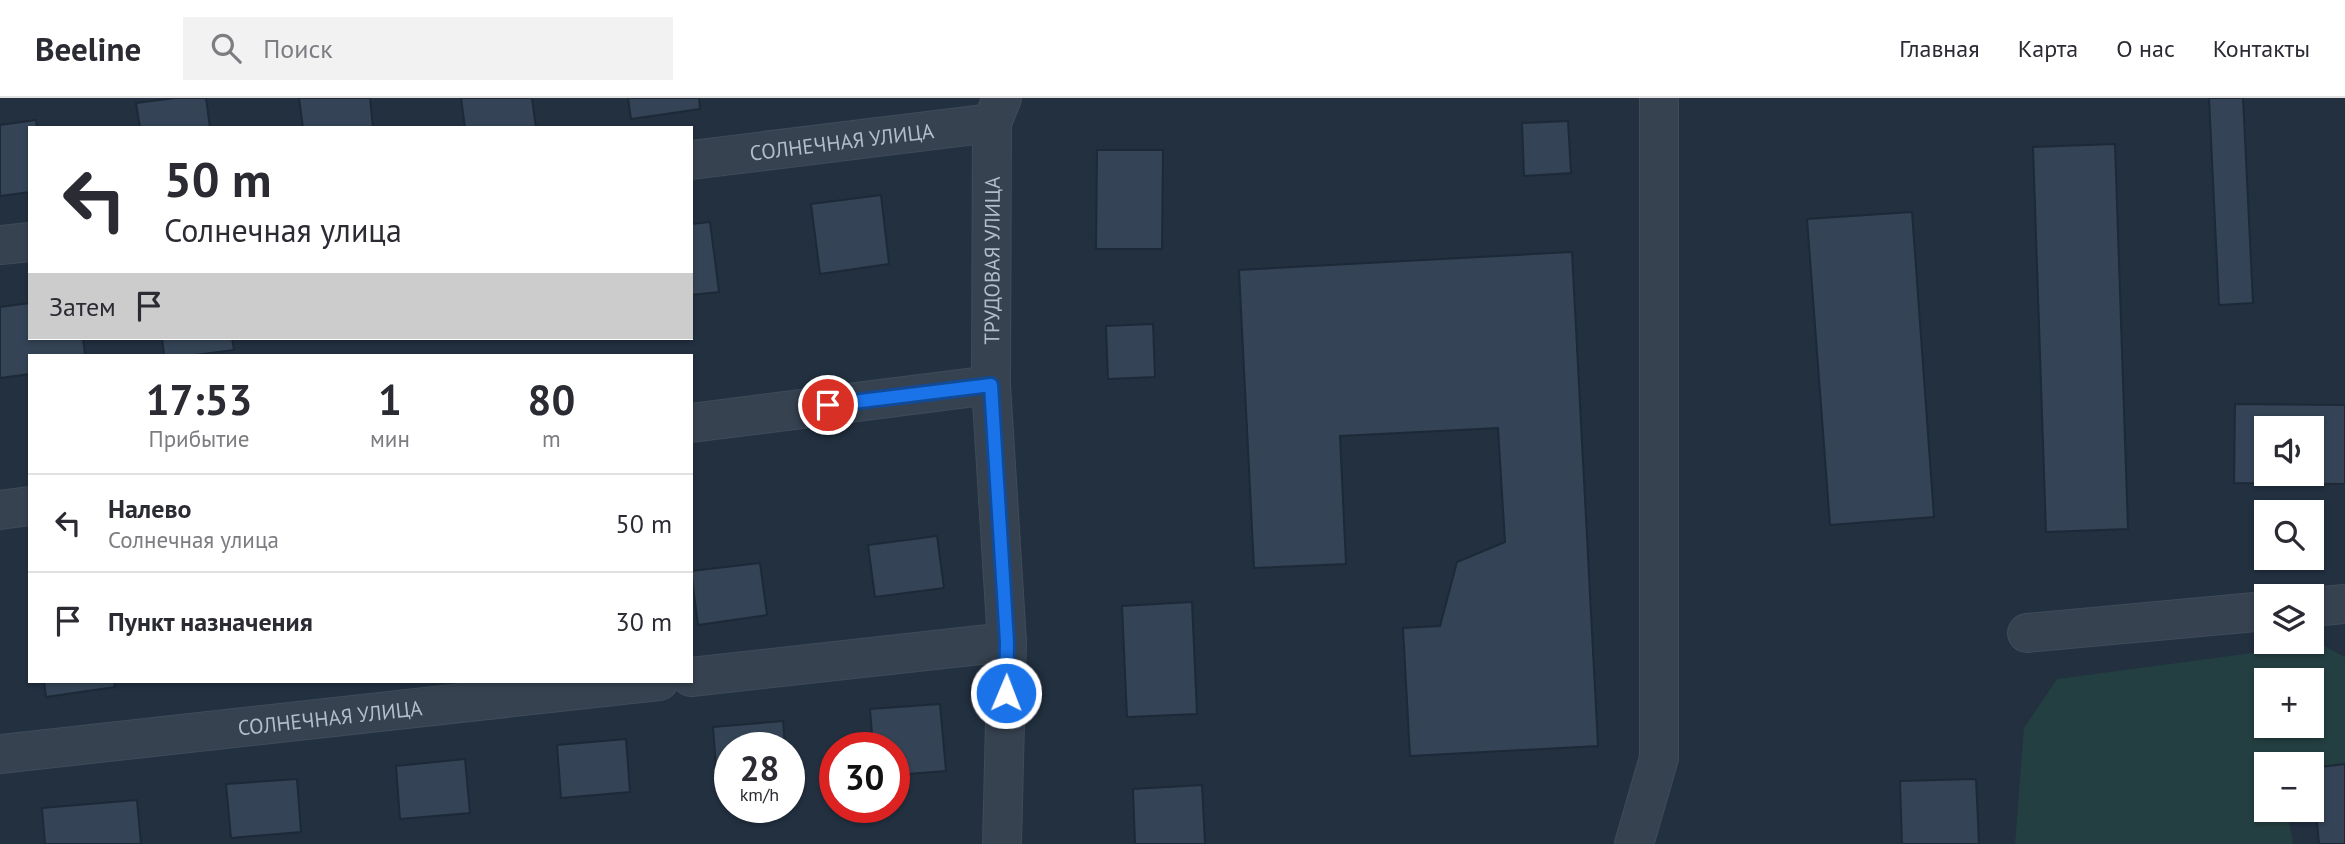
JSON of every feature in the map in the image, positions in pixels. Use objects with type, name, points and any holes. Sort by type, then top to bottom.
[{"type":"street","points":[[1634,844],[1659,758],[1659,98]]},
{"type":"street","name":"СОЛНЕЧНАЯ УЛИЦА","points":[[693,160],[997,111]]},
{"type":"street","name":"ТРУДОВАЯ УЛИЦА","points":[[997,111],[991,385],[1007,642],[1002,844]]},
{"type":"street","points":[[0,245],[28,242]]},
{"type":"street","points":[[693,423],[991,385]]},
{"type":"street","points":[[0,510],[28,506]]},
{"type":"street","points":[[2324,606],[2345,604]]},
{"type":"street","points":[[2027,633],[2254,612]]},
{"type":"street","points":[[693,677],[1007,642]]},
{"type":"street","name":"СОЛНЕЧНАЯ УЛИЦА","points":[[0,754],[641,683]]},
{"type":"green space","points":[[2324,646],[2345,657],[2345,771],[2324,772],[2324,752],[2254,752],[2254,822],[2289,822],[2293,844],[2015,844],[2024,728],[2057,679],[2254,653],[2324,654]]},
{"type":"building","points":[[175,98],[206,98],[210,126],[140,126],[136,103]]},
{"type":"building","points":[[299,98],[370,98],[373,126],[303,126]]},
{"type":"building","points":[[461,98],[532,98],[536,126],[465,126]]},
{"type":"building","points":[[628,98],[699,98],[700,109],[631,119]]},
{"type":"building","points":[[2209,98],[2243,98],[2253,303],[2219,305]]},
{"type":"building","points":[[36,120],[37,126],[28,126],[28,192],[0,196],[0,125]]},
{"type":"building","points":[[1568,121],[1571,173],[1524,176],[1522,123]]},
{"type":"building","points":[[2115,144],[2128,529],[2046,532],[2033,147]]},
{"type":"building","points":[[1097,150],[1163,150],[1162,249],[1096,249]]},
{"type":"building","points":[[881,195],[889,264],[820,274],[811,204]]},
{"type":"building","points":[[1912,212],[1934,517],[1830,525],[1807,219]]},
{"type":"building","points":[[710,222],[719,292],[693,295],[693,224]]},
{"type":"building","points":[[1572,252],[1598,746],[1410,756],[1403,628],[1440,626],[1457,562],[1505,542],[1498,428],[1340,436],[1346,564],[1254,568],[1239,270]]},
{"type":"building","points":[[28,303],[28,340],[83,340],[85,354],[28,354],[28,374],[0,378],[0,307]]},
{"type":"building","points":[[1153,324],[1155,377],[1108,379],[1106,326]]},
{"type":"building","points":[[162,340],[232,340],[234,350],[203,354],[164,354]]},
{"type":"building","points":[[2235,404],[2345,405],[2345,484],[2324,484],[2324,416],[2254,416],[2254,483],[2234,483]]},
{"type":"building","points":[[937,536],[944,588],[875,597],[868,545]]},
{"type":"building","points":[[760,563],[767,615],[698,625],[693,571]]},
{"type":"building","points":[[1192,602],[1197,714],[1127,717],[1122,606]]},
{"type":"building","points":[[44,683],[114,683],[115,687],[46,697]]},
{"type":"building","points":[[940,704],[946,771],[910,774],[910,732],[872,732],[870,709]]},
{"type":"building","points":[[783,721],[784,732],[714,732],[714,740],[713,727]]},
{"type":"building","points":[[626,739],[630,792],[561,798],[557,745]]},
{"type":"building","points":[[465,759],[470,813],[400,819],[396,766]]},
{"type":"building","points":[[2345,764],[2345,844],[2319,844],[2317,822],[2324,822],[2324,767]]},
{"type":"building","points":[[297,779],[301,832],[231,838],[226,784]]},
{"type":"building","points":[[1976,779],[1979,844],[1902,844],[1900,781]]},
{"type":"building","points":[[1202,785],[1205,844],[1135,844],[1133,789]]},
{"type":"building","points":[[137,800],[141,844],[45,844],[42,808]]},
{"type":"route","points":[[828,405],[991,385],[1007,642],[1006,693]]}]
